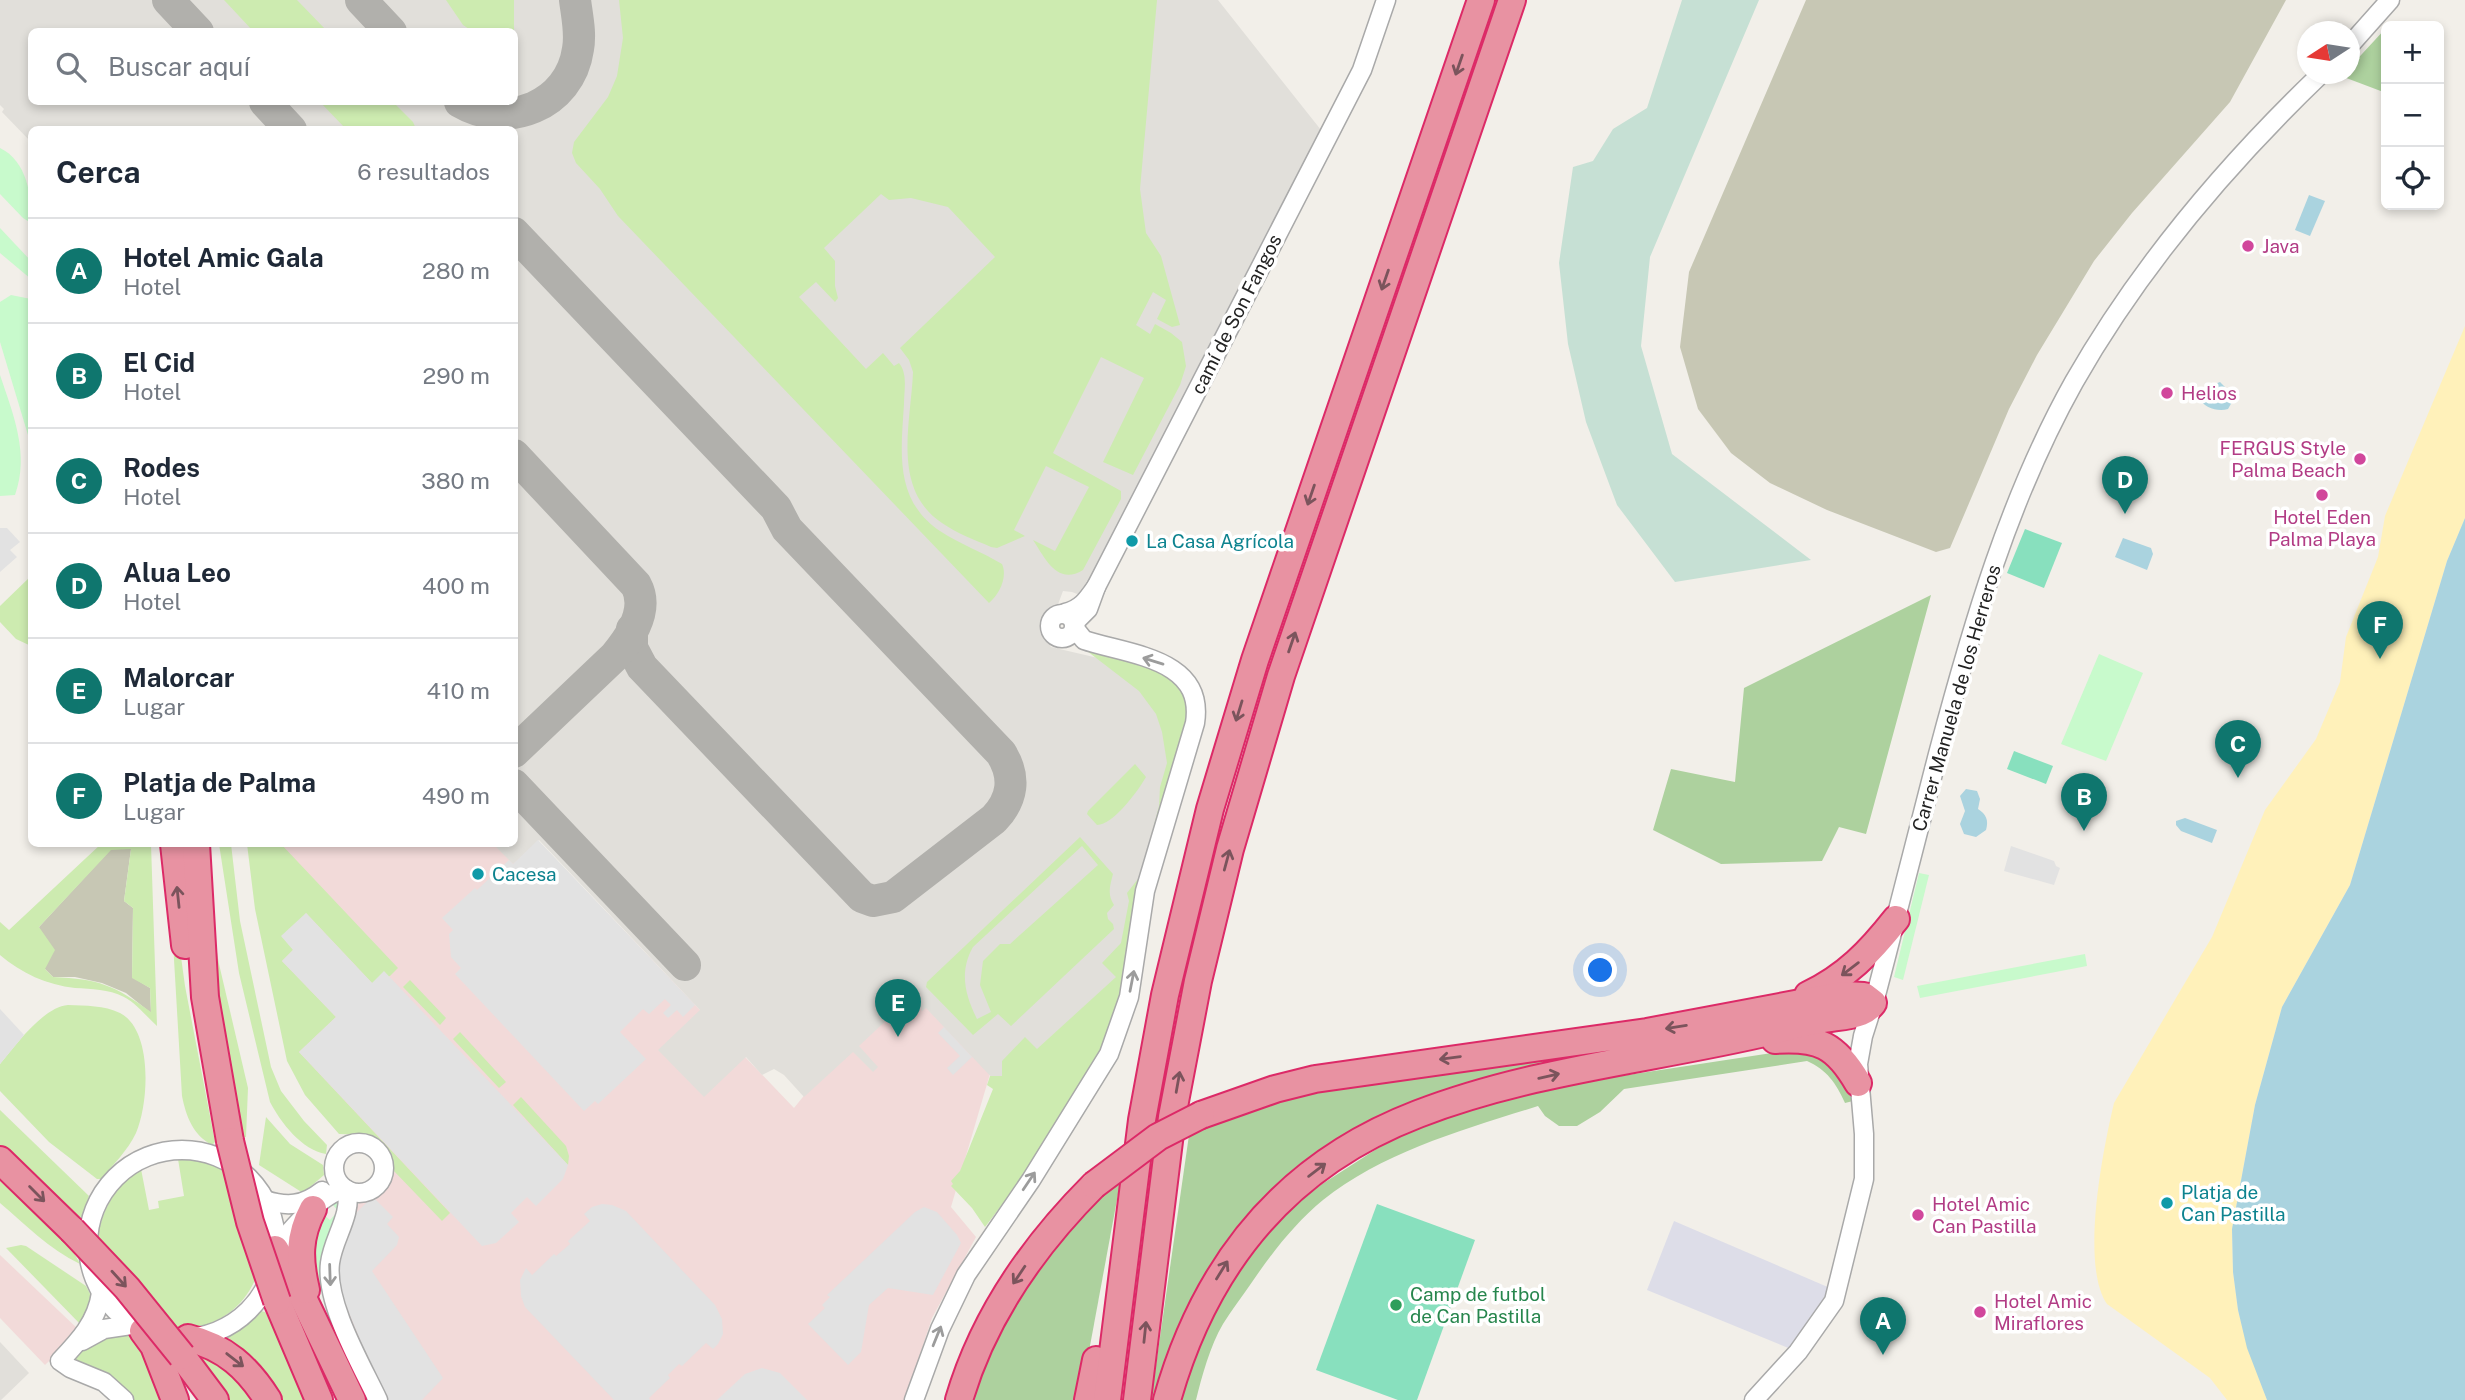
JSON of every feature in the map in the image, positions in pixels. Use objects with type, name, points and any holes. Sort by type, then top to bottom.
[{"type":"highway","points":[[1107,1400],[1142,1120],[1164,995],[1217,781],[1258,650],[1481,0]]},
{"type":"highway","points":[[1137,1400],[1162,1187],[1176,1094],[1198,981],[1230,849],[1288,655],[1512,0]]},
{"type":"highway","points":[[174,847],[190,983],[218,1083]]},
{"type":"highway","points":[[196,847],[205,998],[230,1141],[250,1222],[277,1301],[318,1400]]},
{"type":"highway","points":[[1743,1014],[1809,994],[1836,980],[1867,954],[1896,919]]},
{"type":"highway","points":[[959,1400],[974,1358],[1007,1294],[1049,1234],[1094,1185],[1158,1137],[1201,1115],[1275,1089],[1315,1079],[1647,1032],[1853,994],[1864,996],[1873,1003],[1861,1012],[1721,1044],[1549,1076],[1462,1098],[1417,1114],[1363,1139],[1290,1192],[1241,1243],[1221,1271],[1198,1314],[1179,1358],[1167,1400]]},
{"type":"highway","points":[[1721,1044],[1794,1039],[1816,1042],[1837,1052],[1858,1083]]},
{"type":"highway","points":[[0,1160],[185,1347],[215,1400]]},
{"type":"highway","points":[[312,1316],[300,1249],[304,1229],[313,1209]]},
{"type":"highway","points":[[1088,1400],[1112,1267],[1128,1222]]},
{"type":"highway","points":[[275,1249],[312,1316],[352,1400]]},
{"type":"highway","points":[[137,1328],[154,1346],[174,1400]]},
{"type":"highway","points":[[185,1347],[203,1342],[231,1356],[244,1367],[268,1400]]},
{"type":"street","name":"camí de Son Fangos","points":[[914,1400],[940,1329],[966,1275],[1052,1146],[1109,1054],[1129,997],[1145,891],[1195,723],[1197,710],[1192,691],[1177,671],[1164,664],[1084,640],[1070,620],[1077,619],[1090,605],[1096,587],[1362,69],[1386,0]]},
{"type":"street","points":[[2360,34],[2390,0]]},
{"type":"street","name":"Carrer Manuela de los Herreros","points":[[1754,1400],[1798,1352],[1834,1301],[1864,1179],[1864,1134],[1858,1083],[1860,1052],[1979,606],[2013,511],[2047,436],[2081,371],[2125,300],[2199,202],[2247,146],[2311,84]]},
{"type":"street","points":[[265,1200],[291,1206],[306,1201],[329,1185],[336,1157],[345,1147],[359,1143],[372,1146],[381,1157],[384,1170],[380,1182],[353,1201],[347,1210],[331,1256],[330,1286],[343,1324],[378,1400]]},
{"type":"street","points":[[76,1345],[104,1329],[137,1328],[185,1347],[220,1329],[248,1309],[268,1282],[272,1271],[274,1227],[265,1200],[241,1168],[229,1160],[200,1150],[163,1151],[136,1161],[107,1187],[92,1217],[89,1256],[93,1276],[110,1307],[137,1328]]},
{"type":"street","points":[[334,1172],[338,1183],[346,1190],[347,1210]]},
{"type":"street","points":[[275,1249],[313,1209],[334,1193],[346,1190],[367,1192]]},
{"type":"street","points":[[101,1293],[97,1314],[76,1345],[60,1361],[70,1368],[104,1381],[124,1400]]},
{"type":"shaded area","points":[[0,0],[1218,0],[1321,130],[1085,597],[1063,591],[1057,607],[1048,610],[1040,623],[1042,634],[1051,647],[1145,669],[1184,700],[1104,1043],[1048,1137],[926,1008],[922,1011],[910,998],[859,1046],[878,1067],[873,1072],[853,1052],[804,1097],[784,1075],[774,1069],[762,1075],[746,1057],[704,1097],[658,1050],[700,1010],[539,840],[513,864],[496,847],[518,847],[518,126],[28,126],[28,139],[2,112],[4,109],[0,105]]},
{"type":"shaded area","points":[[1682,0],[1759,0],[1650,257],[1641,346],[1672,454],[1811,560],[1675,582],[1617,505],[1586,422],[1568,344],[1559,263],[1573,167],[1593,161],[1613,129],[1647,108]]},
{"type":"shaded area","points":[[1806,0],[2286,0],[2230,102],[2132,213],[2094,261],[2037,355],[2009,409],[1950,548],[1936,552],[1827,510],[1770,483],[1731,453],[1698,409],[1680,347],[1689,272]]},
{"type":"shaded area","points":[[0,528],[7,528],[20,542],[10,550],[17,557],[0,572]]},
{"type":"shaded area","points":[[518,820],[794,1108],[908,967],[992,1067],[951,1207],[976,1237],[932,1318],[905,1400],[386,1400],[339,1302],[335,1271],[340,1245],[357,1205],[392,1178],[360,1125],[311,1078],[281,1016],[254,847],[518,847]]},
{"type":"shaded area","points":[[538,840],[695,1005],[683,1017],[677,1010],[668,1018],[663,1013],[671,1005],[665,999],[649,1014],[643,1009],[620,1032],[646,1059],[598,1104],[595,1101],[584,1111],[455,974],[461,968],[451,957],[449,934],[453,930],[442,918],[509,860],[513,864]]},
{"type":"shaded area","points":[[2011,846],[2054,861],[2060,868],[2054,885],[2004,871]]},
{"type":"shaded area","points":[[111,849],[131,849],[124,901],[133,908],[132,977],[150,988],[151,1013],[126,993],[102,983],[75,977],[53,977],[45,969],[39,927]]},
{"type":"shaded area","points":[[306,913],[372,983],[384,971],[568,1165],[563,1179],[536,1206],[527,1197],[511,1213],[519,1222],[496,1243],[482,1246],[299,1052],[336,1017],[282,961],[293,950],[281,936]]},
{"type":"shaded area","points":[[0,1009],[24,1035],[0,1064]]},
{"type":"shaded area","points":[[944,1027],[972,1057],[953,1075],[947,1068],[960,1056],[938,1033]]},
{"type":"shaded area","points":[[375,1199],[393,1217],[387,1224],[399,1237],[397,1245],[372,1271],[443,1378],[422,1400],[388,1400],[341,1293],[338,1269],[344,1242],[357,1212],[367,1202]]},
{"type":"shaded area","points":[[602,1204],[626,1211],[715,1305],[722,1319],[723,1334],[718,1344],[713,1349],[706,1343],[682,1366],[679,1364],[650,1400],[614,1400],[525,1307],[521,1296],[520,1280],[526,1268],[532,1275],[554,1254],[556,1256],[590,1221],[584,1214],[592,1207]]},
{"type":"shaded area","points":[[924,1207],[937,1212],[961,1243],[933,1295],[888,1288],[869,1305],[861,1352],[848,1365],[808,1324],[825,1308],[822,1305],[830,1297],[827,1295],[915,1212]]},
{"type":"shaded area","points":[[1674,1221],[1837,1291],[1798,1352],[1647,1290]]},
{"type":"shaded area","points":[[0,1255],[80,1331],[45,1365],[0,1318]]},
{"type":"shaded area","points":[[0,1342],[29,1373],[1,1400],[0,1400]]},
{"type":"shaded area","points":[[762,1368],[780,1373],[807,1400],[717,1400],[745,1374]]},
{"type":"green space","points":[[224,0],[297,0],[324,28],[250,28]]},
{"type":"green space","points":[[446,0],[514,0],[514,28],[468,28]]},
{"type":"green space","points":[[619,0],[1157,0],[1140,189],[1146,233],[1161,256],[1180,325],[1172,327],[1157,319],[1166,300],[1153,292],[1136,325],[1150,334],[1155,324],[1182,342],[1186,366],[1180,385],[1133,475],[1103,462],[1144,378],[1101,357],[1053,453],[1121,491],[1121,499],[1083,570],[1066,575],[1059,572],[1047,562],[1033,540],[1055,551],[1089,487],[1046,466],[1014,530],[1025,536],[997,548],[942,523],[926,509],[916,492],[910,474],[908,454],[913,372],[909,360],[900,348],[995,257],[948,207],[911,198],[889,200],[881,194],[824,248],[835,261],[838,298],[835,302],[816,282],[799,297],[866,369],[883,353],[894,366],[899,363],[902,367],[905,382],[902,457],[908,490],[925,519],[940,531],[1002,564],[1004,574],[1001,585],[989,603],[618,216],[600,189],[576,163],[572,153],[574,142],[608,97],[617,76],[623,38]]},
{"type":"green space","points":[[2381,33],[2381,91],[2360,83],[2360,56]]},
{"type":"green space","points":[[323,105],[396,105],[415,126],[343,126]]},
{"type":"green space","points":[[0,148],[16,161],[26,180],[28,221],[0,194]]},
{"type":"green space","points":[[0,228],[28,258],[28,276],[0,253]]},
{"type":"green space","points":[[11,295],[28,298],[28,435],[0,342],[0,302]]},
{"type":"green space","points":[[0,375],[18,434],[21,464],[15,495],[0,496]]},
{"type":"green space","points":[[2025,529],[2062,543],[2044,588],[2007,573]]},
{"type":"green space","points":[[28,579],[28,645],[16,639],[0,622],[0,606]]},
{"type":"green space","points":[[1931,595],[1866,834],[1839,827],[1822,861],[1721,864],[1653,830],[1671,769],[1735,782],[1744,688]]},
{"type":"green space","points":[[1087,651],[1164,672],[1183,691],[1189,711],[1128,976],[1104,1048],[1004,1208],[1001,1206],[985,1227],[972,1208],[951,1186],[951,1181],[960,1171],[993,1089],[987,1085],[990,1076],[1002,1076],[1002,1061],[1025,1037],[1037,1049],[1116,977],[1102,963],[1121,943],[1129,901],[1127,893],[1141,875],[1167,763],[1156,714],[1139,691]]},
{"type":"green space","points":[[2099,654],[2143,673],[2106,761],[2061,744]]},
{"type":"green space","points":[[2014,751],[2053,766],[2046,784],[2007,769]]},
{"type":"green space","points":[[1135,764],[1146,777],[1117,814],[1097,825],[1087,814],[1088,811]]},
{"type":"green space","points":[[1080,837],[1113,874],[1110,894],[1114,905],[1107,913],[1114,929],[1011,1026],[998,1014],[973,1035],[926,987],[927,982]],"holes":[[[1082,846],[1098,865],[1010,944],[1000,944],[983,961],[980,985],[991,1012],[977,1019],[965,983],[966,965],[973,947]]]},
{"type":"green space","points":[[98,847],[151,847],[157,1026],[133,1003],[118,994],[54,984],[17,967],[0,955],[0,922],[9,930]],"holes":[[[131,849],[124,901],[133,908],[132,978],[150,988],[151,1012],[127,995],[105,985],[53,977],[45,969],[55,950],[39,927],[111,850]]]},
{"type":"green space","points":[[219,847],[231,847],[240,921],[271,1067],[281,1091],[327,1145],[326,1154],[309,1147],[293,1134],[270,1102],[239,973]]},
{"type":"green space","points":[[247,847],[284,847],[398,968],[390,976],[372,983],[306,913],[293,950],[282,961],[336,1017],[299,1052],[450,1213],[442,1221],[392,1169],[390,1156],[383,1145],[367,1135],[339,1134],[305,1095],[287,1061],[255,909]]},
{"type":"green space","points":[[1919,873],[1929,875],[1903,980],[1894,977]]},
{"type":"green space","points":[[170,891],[215,1142],[212,1145],[200,1136],[191,1124],[182,1096]]},
{"type":"green space","points":[[208,897],[219,964],[248,1088],[246,1137],[241,1137],[219,1022]]},
{"type":"green space","points":[[2085,954],[2087,966],[1920,998],[1917,986]]},
{"type":"green space","points":[[410,980],[446,1018],[440,1025],[403,987]]},
{"type":"green space","points":[[59,1007],[101,1007],[120,1013],[131,1022],[143,1051],[144,1104],[136,1133],[101,1179],[97,1179],[49,1142],[0,1091],[0,1064],[39,1020]]},
{"type":"green space","points":[[460,1032],[506,1082],[499,1088],[453,1039]]},
{"type":"green space","points":[[1617,1048],[1497,1075],[1410,1102],[1364,1123],[1312,1157],[1252,1213],[1213,1263],[1196,1290],[1183,1319],[1157,1400],[1151,1400],[1189,1135],[1205,1123],[1310,1088]]},
{"type":"green space","points":[[1804,1048],[1835,1068],[1853,1101],[1845,1103],[1830,1078],[1807,1061],[1624,1089],[1600,1112],[1577,1126],[1559,1126],[1545,1116],[1538,1106],[1426,1144],[1372,1168],[1323,1200],[1284,1240],[1258,1273],[1218,1333],[1196,1400],[1179,1400],[1190,1362],[1231,1279],[1257,1247],[1286,1213],[1316,1188],[1403,1132],[1455,1112],[1536,1089]]},
{"type":"green space","points":[[521,1097],[566,1146],[568,1165],[513,1105]]},
{"type":"green space","points":[[0,1110],[89,1196],[81,1218],[0,1148]]},
{"type":"green space","points":[[266,1117],[290,1144],[323,1165],[324,1175],[303,1193],[259,1165]]},
{"type":"green space","points":[[178,1159],[200,1161],[224,1172],[259,1208],[265,1228],[264,1247],[257,1275],[244,1298],[235,1308],[211,1323],[185,1329],[156,1324],[127,1310],[111,1293],[101,1273],[97,1250],[100,1227],[108,1205],[122,1185],[141,1169],[149,1210],[159,1208],[158,1201],[184,1196]]},
{"type":"green space","points":[[1121,1178],[1080,1400],[971,1400],[988,1354],[1017,1301],[1047,1255],[1083,1209]]},
{"type":"green space","points":[[0,1181],[56,1232],[80,1264],[48,1244],[0,1203]]},
{"type":"green space","points":[[340,1199],[342,1201],[325,1259],[325,1291],[314,1293],[306,1249],[309,1231],[313,1222],[317,1223],[324,1215],[330,1220],[338,1211],[333,1205]]},
{"type":"green space","name":"Camp de futbol de Can Pastilla","points":[[1377,1204],[1475,1240],[1417,1400],[1398,1400],[1316,1370]]},
{"type":"green space","points":[[21,1245],[86,1286],[95,1303],[83,1327],[6,1248]]},
{"type":"green space","points":[[261,1311],[265,1312],[271,1321],[308,1400],[275,1400],[222,1338],[245,1325]]},
{"type":"green space","points":[[122,1333],[136,1339],[166,1400],[132,1400],[75,1361],[77,1354],[96,1339]]},
{"type":"green space","points":[[193,1351],[219,1359],[259,1400],[228,1400]]},
{"type":"sand","points":[[2465,326],[2465,518],[2447,561],[2350,885],[2282,1007],[2255,1105],[2232,1229],[2233,1272],[2238,1310],[2248,1348],[2267,1400],[2227,1400],[2210,1378],[2107,1304],[2099,1286],[2094,1235],[2109,1123],[2114,1103],[2212,937],[2265,810],[2316,739],[2340,682],[2346,637],[2378,557],[2385,516]]},
{"type":"water","points":[[2309,195],[2325,201],[2310,236],[2295,230]]},
{"type":"water","points":[[2220,382],[2225,387],[2221,394],[2229,397],[2232,402],[2228,409],[2212,408],[2199,398],[2202,391],[2214,391],[2215,384]]},
{"type":"water","points":[[2465,518],[2465,1400],[2267,1400],[2247,1348],[2233,1272],[2232,1229],[2255,1105],[2282,1007],[2350,885],[2447,561]]},
{"type":"water","points":[[2123,538],[2151,548],[2153,554],[2147,570],[2115,557]]},
{"type":"water","points":[[1966,789],[1977,791],[1980,799],[1978,809],[1987,820],[1986,830],[1976,837],[1964,834],[1960,824],[1965,811],[1960,796]]},
{"type":"water","points":[[2185,818],[2217,830],[2212,843],[2181,831],[2176,821]]},
{"type":"taxiway","points":[[168,0],[194,28]]},
{"type":"taxiway","points":[[361,0],[387,28]]},
{"type":"taxiway","points":[[467,105],[497,114],[516,113],[550,98],[563,85],[573,69],[579,31],[575,0]]},
{"type":"taxiway","points":[[268,105],[287,126]]},
{"type":"taxiway","points":[[518,237],[776,508],[787,529],[1001,753],[1009,771],[1009,796],[994,819],[893,897],[873,901],[862,897],[642,667],[632,648],[632,629]]},
{"type":"taxiway","points":[[518,459],[636,585],[640,604],[632,632],[615,656],[518,748]]},
{"type":"taxiway","points":[[518,789],[685,965]]},
{"type":"place","name":"Java","points":[[2248,246]]},
{"type":"place","name":"Helios","points":[[2167,393]]},
{"type":"place","name":"FERGUS Style Palma Beach","points":[[2360,459]]},
{"type":"place","name":"Hotel Eden Palma Playa","points":[[2322,495]]},
{"type":"place","name":"Alua Leo","points":[[2125,514]]},
{"type":"place","name":"La Casa Agrícola","points":[[1132,541]]},
{"type":"place","name":"Platja de Palma","points":[[2380,659]]},
{"type":"place","name":"Rodes","points":[[2238,778]]},
{"type":"place","name":"El Cid","points":[[2084,831]]},
{"type":"place","name":"Cacesa","points":[[478,874]]},
{"type":"place","name":"Malorcar","points":[[898,1037]]},
{"type":"place","name":"Platja de Can Pastilla","points":[[2167,1203]]},
{"type":"place","name":"Hotel Amic Can Pastilla","points":[[1918,1215]]},
{"type":"place","name":"Camp de futbol de Can Pastilla","points":[[1396,1305]]},
{"type":"place","name":"Hotel Amic Miraflores","points":[[1980,1312]]},
{"type":"place","name":"Hotel Amic Gala","points":[[1883,1355]]}]
